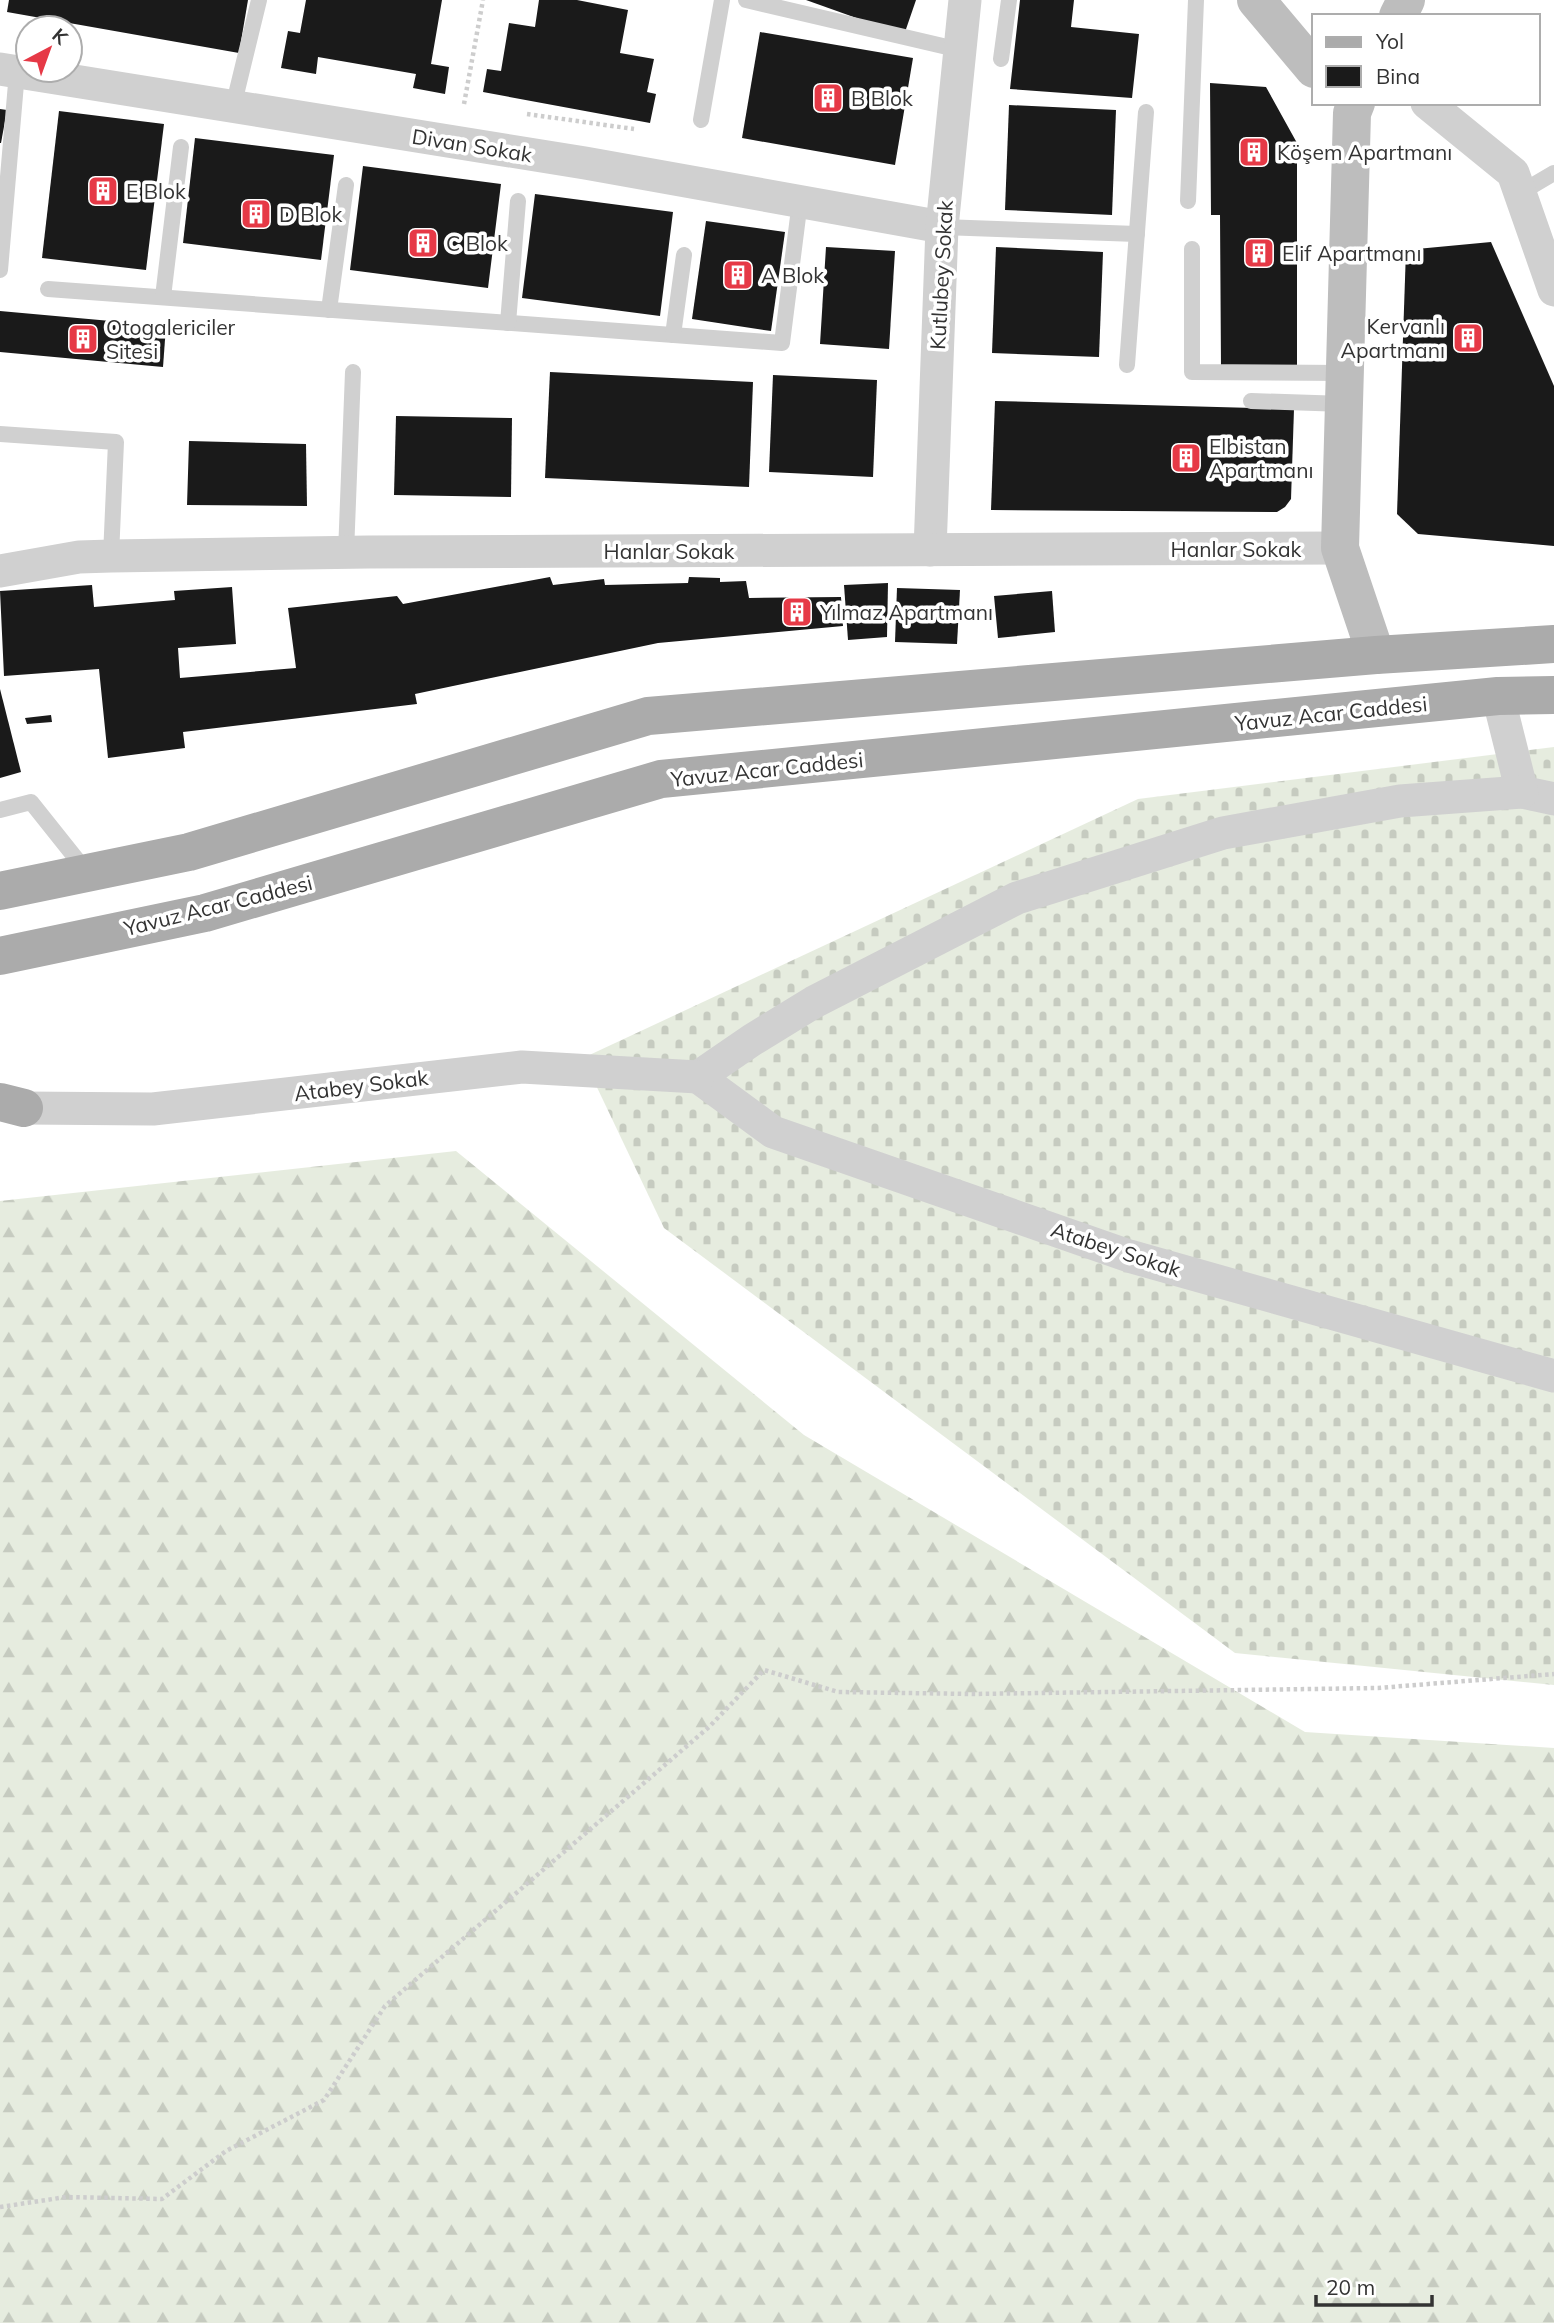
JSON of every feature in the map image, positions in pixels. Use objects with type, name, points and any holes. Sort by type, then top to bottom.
[{"type":"main road","points":[[1256,0],[1312,67]]},
{"type":"main road","points":[[1350,107],[1340,548],[1376,655]]},
{"type":"main road","points":[[0,891],[189,852],[648,716],[1376,655],[1554,644]]},
{"type":"main road","name":"Yavuz Acar Caddesi","points":[[0,956],[205,913],[661,779],[1498,696],[1554,695]]},
{"type":"street","name":"Kutlubey Sokak","points":[[930,550],[942,227],[965,0]]},
{"type":"street","name":"Divan Sokak","points":[[8,71],[585,163],[942,227]]},
{"type":"street","points":[[1429,105],[1513,173],[1554,289]]},
{"type":"street","name":"Hanlar Sokak","points":[[0,571],[79,557],[111,556],[1340,548]]},
{"type":"street","points":[[1498,696],[1522,792]]},
{"type":"street","points":[[698,1077],[751,1040],[814,1002],[1017,898],[1223,833],[1400,801],[1522,792],[1554,799]]},
{"type":"street","name":"Atabey Sokak","points":[[8,1106],[153,1109],[522,1066],[698,1077],[773,1132],[1129,1256],[1554,1376]]},
{"type":"lane","points":[[233,107],[259,0]]},
{"type":"lane","points":[[701,120],[722,0]]},
{"type":"lane","points":[[746,0],[960,50]]},
{"type":"lane","points":[[1001,59],[1009,0]]},
{"type":"lane","points":[[1188,201],[1196,0]]},
{"type":"lane","points":[[0,270],[8,71]]},
{"type":"lane","points":[[1127,365],[1146,112]]},
{"type":"lane","points":[[163,297],[181,147]]},
{"type":"lane","points":[[1520,193],[1554,173]]},
{"type":"lane","points":[[329,310],[346,186]]},
{"type":"lane","points":[[508,323],[518,201]]},
{"type":"lane","points":[[48,289],[782,343],[800,201]]},
{"type":"lane","points":[[942,227],[1137,234]]},
{"type":"lane","points":[[1192,249],[1192,372],[1345,389]]},
{"type":"lane","points":[[673,335],[684,256]]},
{"type":"lane","points":[[346,553],[353,372]]},
{"type":"lane","points":[[1251,401],[1345,389]]},
{"type":"lane","points":[[0,434],[116,442],[111,556]]},
{"type":"lane","points":[[0,810],[31,802],[88,873]]},
{"type":"path","points":[[464,104],[483,0]]},
{"type":"path","points":[[0,2207],[66,2197],[162,2199],[226,2151],[324,2100],[385,2006],[709,1727],[764,1670],[838,1692],[973,1694],[1378,1688],[1554,1674]]},
{"type":"green space","points":[[1554,747],[1554,1685],[1235,1653],[664,1228],[583,1058],[1138,799]]},
{"type":"green space","points":[[456,1151],[804,1435],[1305,1732],[1554,1748],[1554,2323],[0,2323],[0,1201]]},
{"type":"building","points":[[9,0],[248,0],[239,53],[84,26],[84,14],[7,12]]},
{"type":"building","points":[[306,0],[442,0],[431,64],[449,67],[445,94],[413,88],[416,74],[318,57],[316,74],[281,68],[288,31],[300,33]]},
{"type":"building","points":[[539,0],[577,0],[628,10],[620,53],[654,59],[647,92],[656,94],[650,123],[483,92],[487,69],[501,71],[509,23],[535,27]]},
{"type":"building","points":[[806,0],[916,0],[904,35]]},
{"type":"building","points":[[1020,0],[1074,0],[1071,27],[1139,34],[1132,98],[1010,89]]},
{"type":"building","name":"B Blok","points":[[760,32],[913,58],[895,165],[742,138]]},
{"type":"building","points":[[1210,83],[1266,87],[1297,143],[1297,366],[1221,366],[1220,215],[1211,215]]},
{"type":"building","points":[[1009,105],[1116,110],[1112,215],[1005,210]]},
{"type":"building","points":[[0,109],[7,110],[1,143],[0,143]]},
{"type":"building","name":"E Blok","points":[[59,111],[164,124],[146,270],[42,258]]},
{"type":"building","name":"D Blok","points":[[195,138],[334,155],[321,260],[183,243]]},
{"type":"building","name":"C Blok","points":[[363,166],[501,184],[488,288],[350,270]]},
{"type":"building","points":[[535,194],[673,212],[660,316],[522,298]]},
{"type":"building","name":"A Blok","points":[[706,221],[785,232],[771,331],[692,319]]},
{"type":"building","points":[[1491,242],[1554,386],[1554,546],[1418,534],[1397,514],[1406,250]]},
{"type":"building","points":[[826,247],[895,251],[889,349],[820,344]]},
{"type":"building","points":[[996,247],[1103,252],[1099,357],[992,353]]},
{"type":"building","name":"Otogalericiler Sitesi","points":[[0,311],[166,326],[163,367],[0,352]]},
{"type":"building","points":[[550,372],[753,382],[749,487],[545,478]]},
{"type":"building","points":[[773,375],[877,380],[873,477],[769,472]]},
{"type":"building","name":"Elbistan Apartmanı","points":[[995,401],[1294,409],[1291,499],[1277,512],[991,510]]},
{"type":"building","points":[[396,416],[512,418],[511,497],[394,495]]},
{"type":"building","points":[[189,441],[306,444],[307,506],[187,505]]},
{"type":"building","points":[[550,577],[553,585],[604,579],[605,585],[688,583],[689,577],[720,578],[720,582],[746,581],[749,598],[841,597],[843,626],[658,643],[415,694],[417,704],[183,732],[185,748],[108,758],[99,669],[4,676],[0,591],[92,585],[94,607],[175,600],[174,591],[232,587],[236,644],[178,648],[180,678],[296,668],[288,608],[397,596],[403,604]]},
{"type":"building","points":[[888,583],[887,637],[848,640],[844,585]]},
{"type":"building","points":[[897,588],[960,590],[957,644],[895,642]]},
{"type":"building","points":[[1052,591],[1055,632],[998,638],[994,596]]},
{"type":"building","points":[[0,689],[21,772],[0,778]]},
{"type":"building","points":[[51,715],[52,722],[27,724],[25,718]]},
{"type":"place","name":"B Blok","points":[[828,98]]},
{"type":"place","name":"Köşem Apartmanı","points":[[1254,152]]},
{"type":"place","name":"E Blok","points":[[103,191]]},
{"type":"place","name":"D Blok","points":[[256,214]]},
{"type":"place","name":"C Blok","points":[[423,243]]},
{"type":"place","name":"Elif Apartmanı","points":[[1259,253]]},
{"type":"place","name":"A Blok","points":[[738,275]]},
{"type":"place","name":"Kervanlı Apartmanı","points":[[1468,338]]},
{"type":"place","name":"Otogalericiler Sitesi","points":[[83,339]]},
{"type":"place","name":"Elbistan Apartmanı","points":[[1186,458]]},
{"type":"place","name":"Yılmaz Apartmanı","points":[[797,612]]}]
